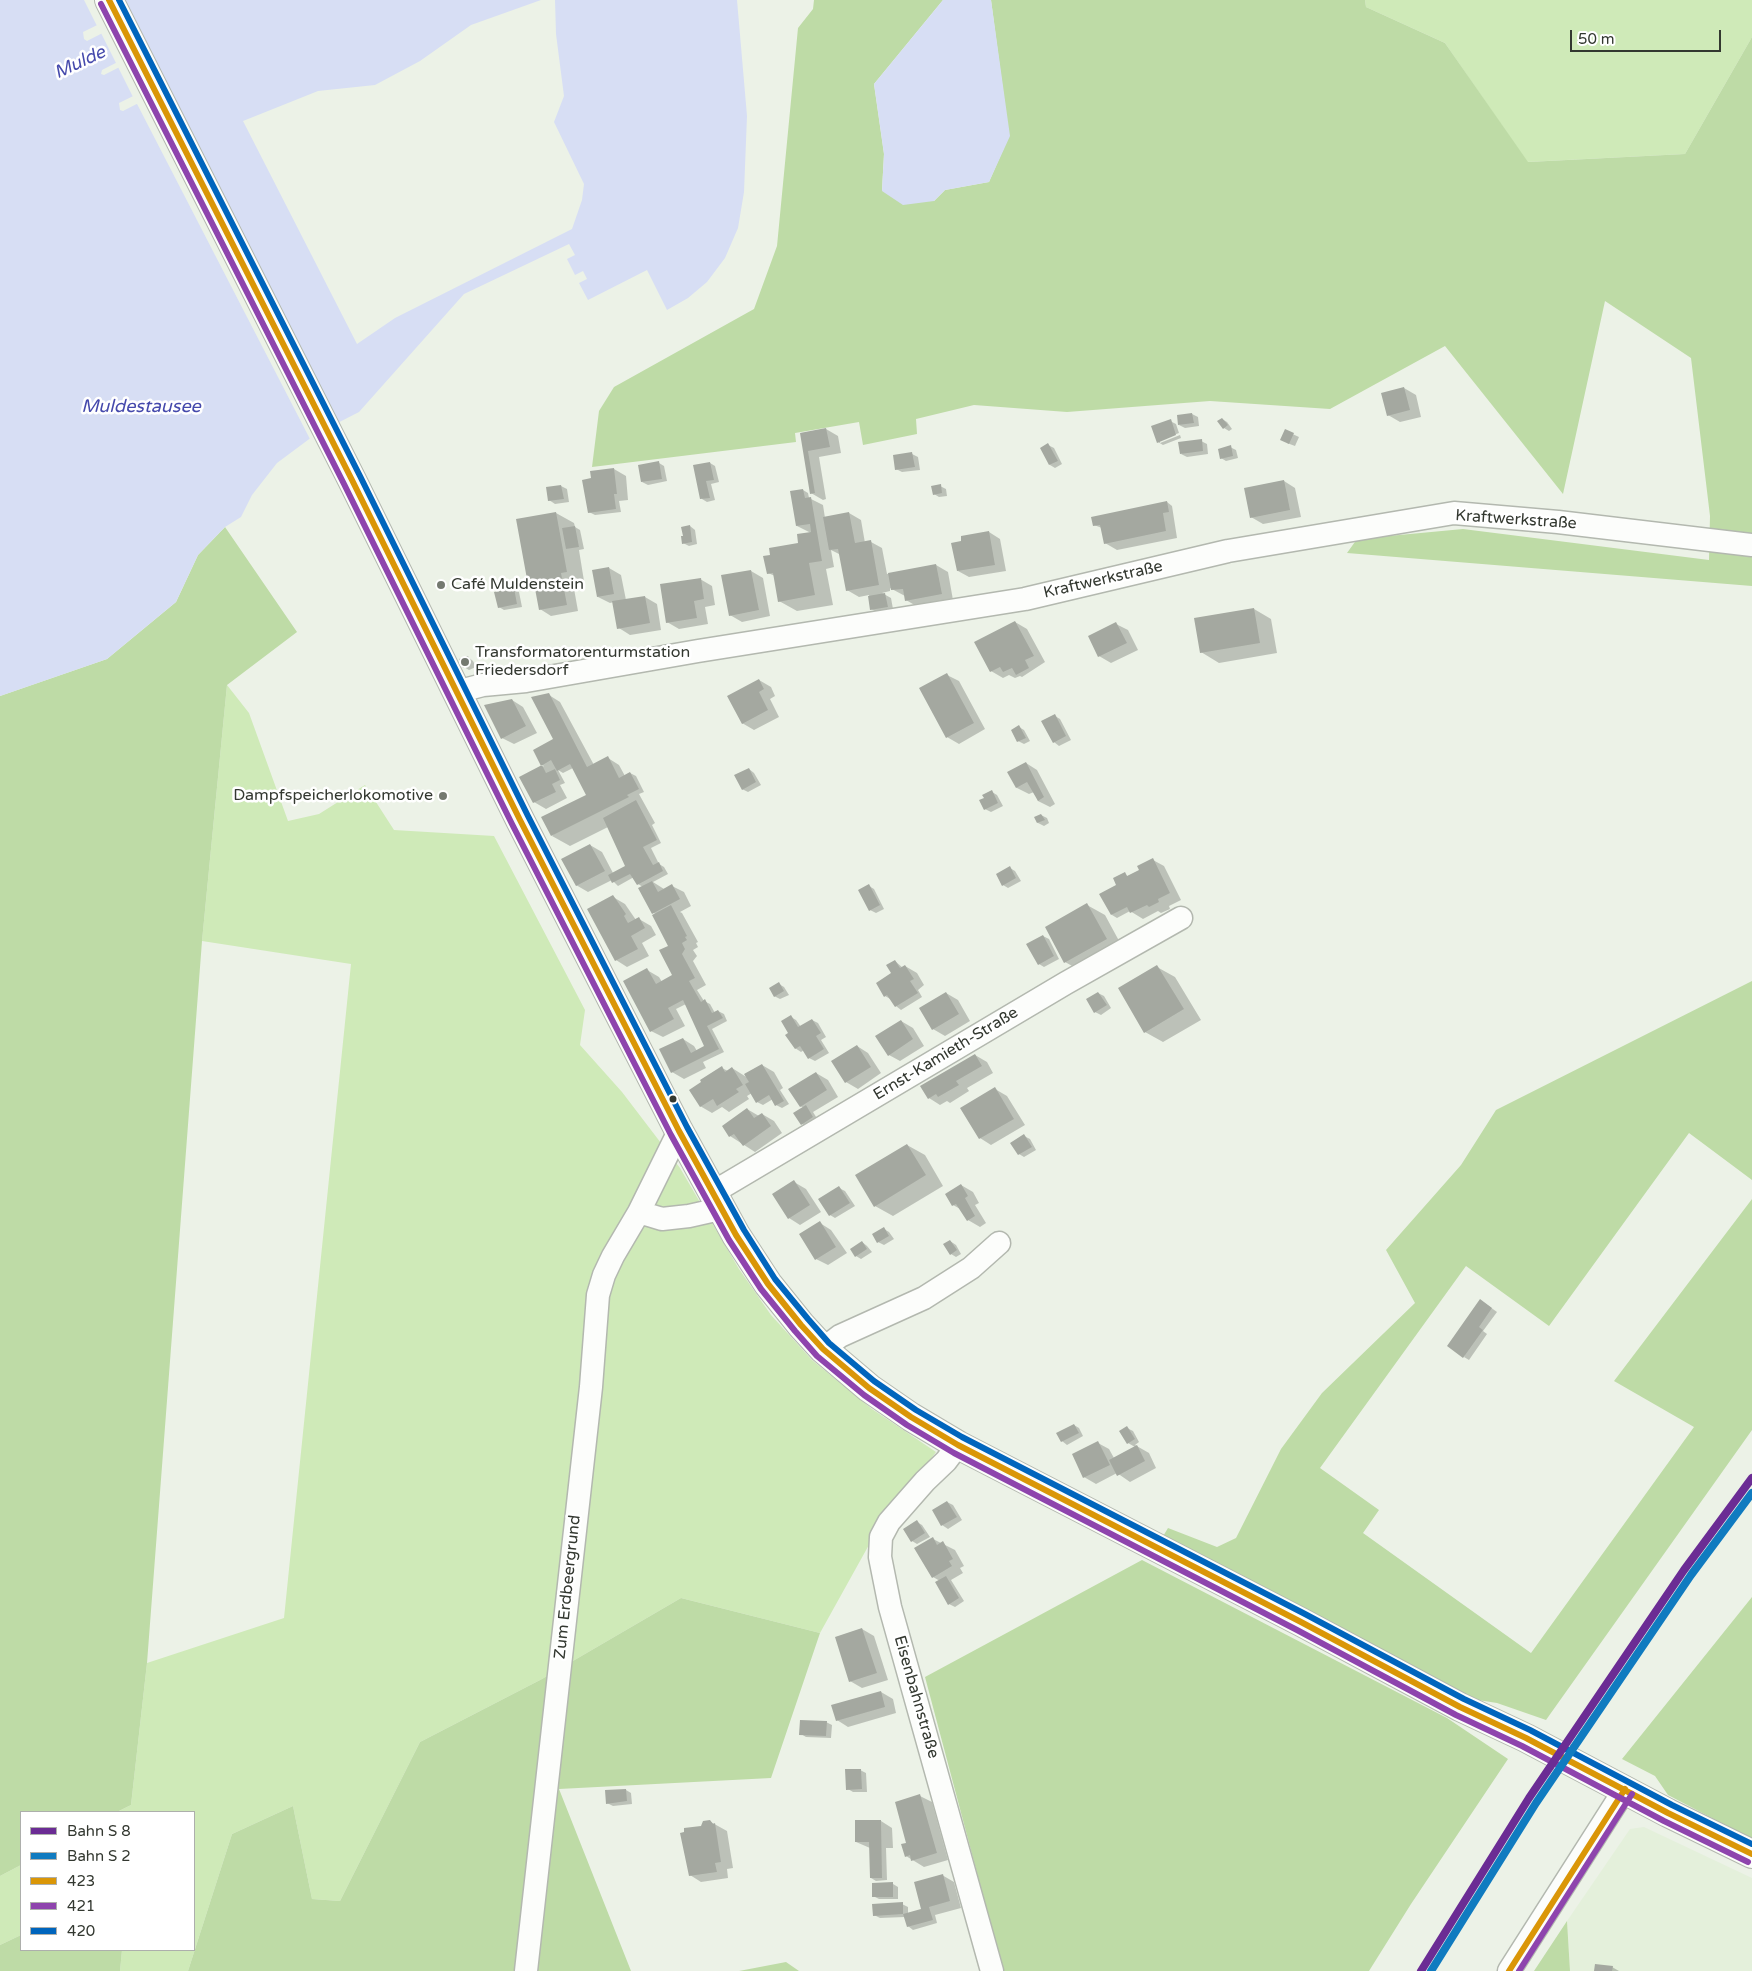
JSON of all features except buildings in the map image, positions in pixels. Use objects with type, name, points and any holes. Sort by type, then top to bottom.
[{"type":"main road","points":[[109,0],[352,480],[456,692],[679,1131],[716,1201],[768,1284],[785,1307],[823,1348],[883,1398],[958,1444],[1301,1622],[1460,1707],[1526,1738],[1668,1813],[1752,1854]]},
{"type":"street","name":"Kraftwerkstraße","points":[[456,692],[483,685],[526,681],[1025,598],[1228,551],[1454,514],[1558,522],[1752,545]]},
{"type":"street","name":"Ernst-Kamieth-Straße","points":[[716,1201],[1066,983],[1181,918]]},
{"type":"street","name":"Zum Erdbeergrund","points":[[526,1971],[591,1387],[598,1295],[604,1275],[613,1256],[639,1212],[679,1131]]},
{"type":"street","points":[[639,1212],[662,1219],[689,1216],[716,1201]]},
{"type":"street","points":[[823,1348],[840,1336],[924,1298],[971,1268],[999,1243]]},
{"type":"street","name":"Eisenbahnstraße","points":[[958,1444],[946,1461],[925,1480],[889,1522],[882,1537],[880,1557],[890,1607],[992,1971]]},
{"type":"street","points":[[1509,1971],[1625,1789]]},
{"type":"shaded area","points":[[1644,1827],[1752,1878],[1752,1971],[1570,1971],[1567,1921],[1630,1829]]},
{"type":"green space","points":[[814,0],[943,0],[874,84],[884,154],[882,190],[934,201],[945,190],[989,182],[1009,136],[991,0],[1365,0],[1366,7],[1445,43],[1528,162],[1685,154],[1752,37],[1752,586],[1347,553],[1357,539],[1463,529],[1709,560],[1710,516],[1691,358],[1605,301],[1563,494],[1445,346],[1330,409],[1210,401],[1067,412],[974,405],[916,419],[917,434],[863,445],[859,422],[795,433],[796,442],[592,467],[599,411],[614,387],[754,309],[777,246],[798,28],[813,9]]},
{"type":"green space","points":[[1365,0],[1752,0],[1752,37],[1685,154],[1527,162],[1445,43],[1366,7]]},
{"type":"green space","points":[[225,527],[297,632],[227,685],[202,941],[147,1663],[131,1805],[119,1811],[20,1811],[20,1866],[0,1876],[0,696],[107,659],[176,602],[198,555]]},
{"type":"green space","points":[[227,685],[249,713],[288,821],[319,814],[365,785],[394,830],[494,836],[585,1010],[580,1045],[622,1092],[680,1168],[739,1269],[771,1315],[812,1360],[872,1409],[936,1452],[875,1534],[820,1633],[681,1598],[542,1679],[420,1742],[340,1901],[312,1899],[293,1806],[232,1834],[195,1949],[195,1811],[119,1811],[131,1805],[147,1663],[284,1618],[351,964],[202,941]]},
{"type":"green space","points":[[1752,981],[1752,1180],[1689,1133],[1549,1326],[1466,1266],[1320,1468],[1379,1510],[1363,1533],[1531,1653],[1694,1427],[1614,1381],[1752,1199],[1752,1430],[1546,1720],[1497,1703],[1478,1700],[1162,1538],[1168,1528],[1217,1547],[1236,1538],[1281,1449],[1322,1393],[1415,1303],[1386,1250],[1461,1165],[1496,1110]]},
{"type":"green space","points":[[1142,1560],[1447,1718],[1508,1759],[1411,1904],[1369,1971],[1003,1971],[925,1677]]},
{"type":"green space","points":[[1752,1597],[1752,1839],[1668,1795],[1655,1776],[1622,1759]]},
{"type":"green space","points":[[681,1598],[820,1633],[771,1778],[559,1789],[631,1971],[188,1971],[232,1834],[293,1806],[312,1899],[340,1901],[420,1742],[542,1679]]},
{"type":"green space","points":[[20,1866],[20,1935],[0,1945],[0,1876]]},
{"type":"green space","points":[[1567,1921],[1570,1971],[1534,1971]]},
{"type":"green space","points":[[20,1935],[20,1951],[122,1951],[120,1971],[0,1971],[0,1945]]},
{"type":"green space","points":[[122,1951],[194,1951],[188,1971],[120,1971]]},
{"type":"green space","points":[[786,1962],[799,1971],[739,1971]]},
{"type":"water","points":[[0,0],[541,0],[471,25],[420,61],[375,85],[318,91],[243,121],[357,344],[395,318],[572,229],[582,200],[584,184],[554,122],[564,96],[556,34],[555,0],[737,0],[747,116],[744,192],[738,228],[725,258],[707,282],[688,298],[667,310],[647,270],[588,300],[579,283],[587,279],[583,271],[575,275],[567,259],[575,255],[569,244],[464,294],[359,412],[316,434],[277,463],[252,495],[241,517],[225,527],[198,555],[176,602],[107,659],[0,696]],"holes":[[[128,10],[132,18],[87,41],[84,39],[83,32]],[[147,47],[149,52],[104,75],[101,74],[102,70]],[[164,81],[168,88],[123,111],[120,110],[119,103]],[[196,140],[312,374],[171,153]]]},
{"type":"water","points":[[943,0],[991,0],[1010,136],[989,182],[945,190],[934,201],[903,205],[882,191],[884,154],[874,84]]},
{"type":"pier","points":[[84,0],[121,0],[195,144],[174,154],[291,383],[309,373],[224,202],[339,426],[311,441],[136,102],[165,87],[163,84],[134,99],[100,31],[129,17],[127,13],[98,28]]},
{"type":"transit line","name":"423","points":[[109,0],[352,480],[520,820],[679,1131],[736,1235],[768,1284],[801,1325],[823,1349],[869,1388],[911,1417],[958,1445],[1301,1622],[1460,1707],[1526,1738],[1668,1813],[1752,1854]]},
{"type":"transit line","name":"420","points":[[119,0],[360,476],[528,816],[687,1127],[744,1230],[775,1279],[829,1343],[874,1381],[916,1410],[962,1437],[1305,1614],[1464,1699],[1530,1730],[1672,1805],[1752,1844]]},
{"type":"transit line","name":"421","points":[[101,4],[344,484],[512,824],[671,1135],[729,1240],[761,1289],[817,1356],[864,1395],[907,1425],[954,1453],[1297,1630],[1456,1715],[1522,1746],[1664,1821],[1748,1862]]},
{"type":"transit line","points":[[1421,1971],[1529,1798],[1684,1570],[1752,1478]]},
{"type":"transit line","points":[[1431,1971],[1536,1803],[1691,1575],[1752,1493]]},
{"type":"transit line","name":"423","points":[[1509,1971],[1625,1789]]},
{"type":"transit line","name":"421","points":[[1519,1971],[1632,1794]]},
{"type":"place","name":"Café Muldenstein","points":[[441,585]]},
{"type":"place","name":"Transformatorenturmstation Friedersdorf","points":[[465,662]]},
{"type":"place","name":"Dampfspeicherlokomotive","points":[[443,796]]},
{"type":"water label","name":"Mulde","points":[[80,63]]},
{"type":"water label","name":"Muldestausee","points":[[141,407]]}]
